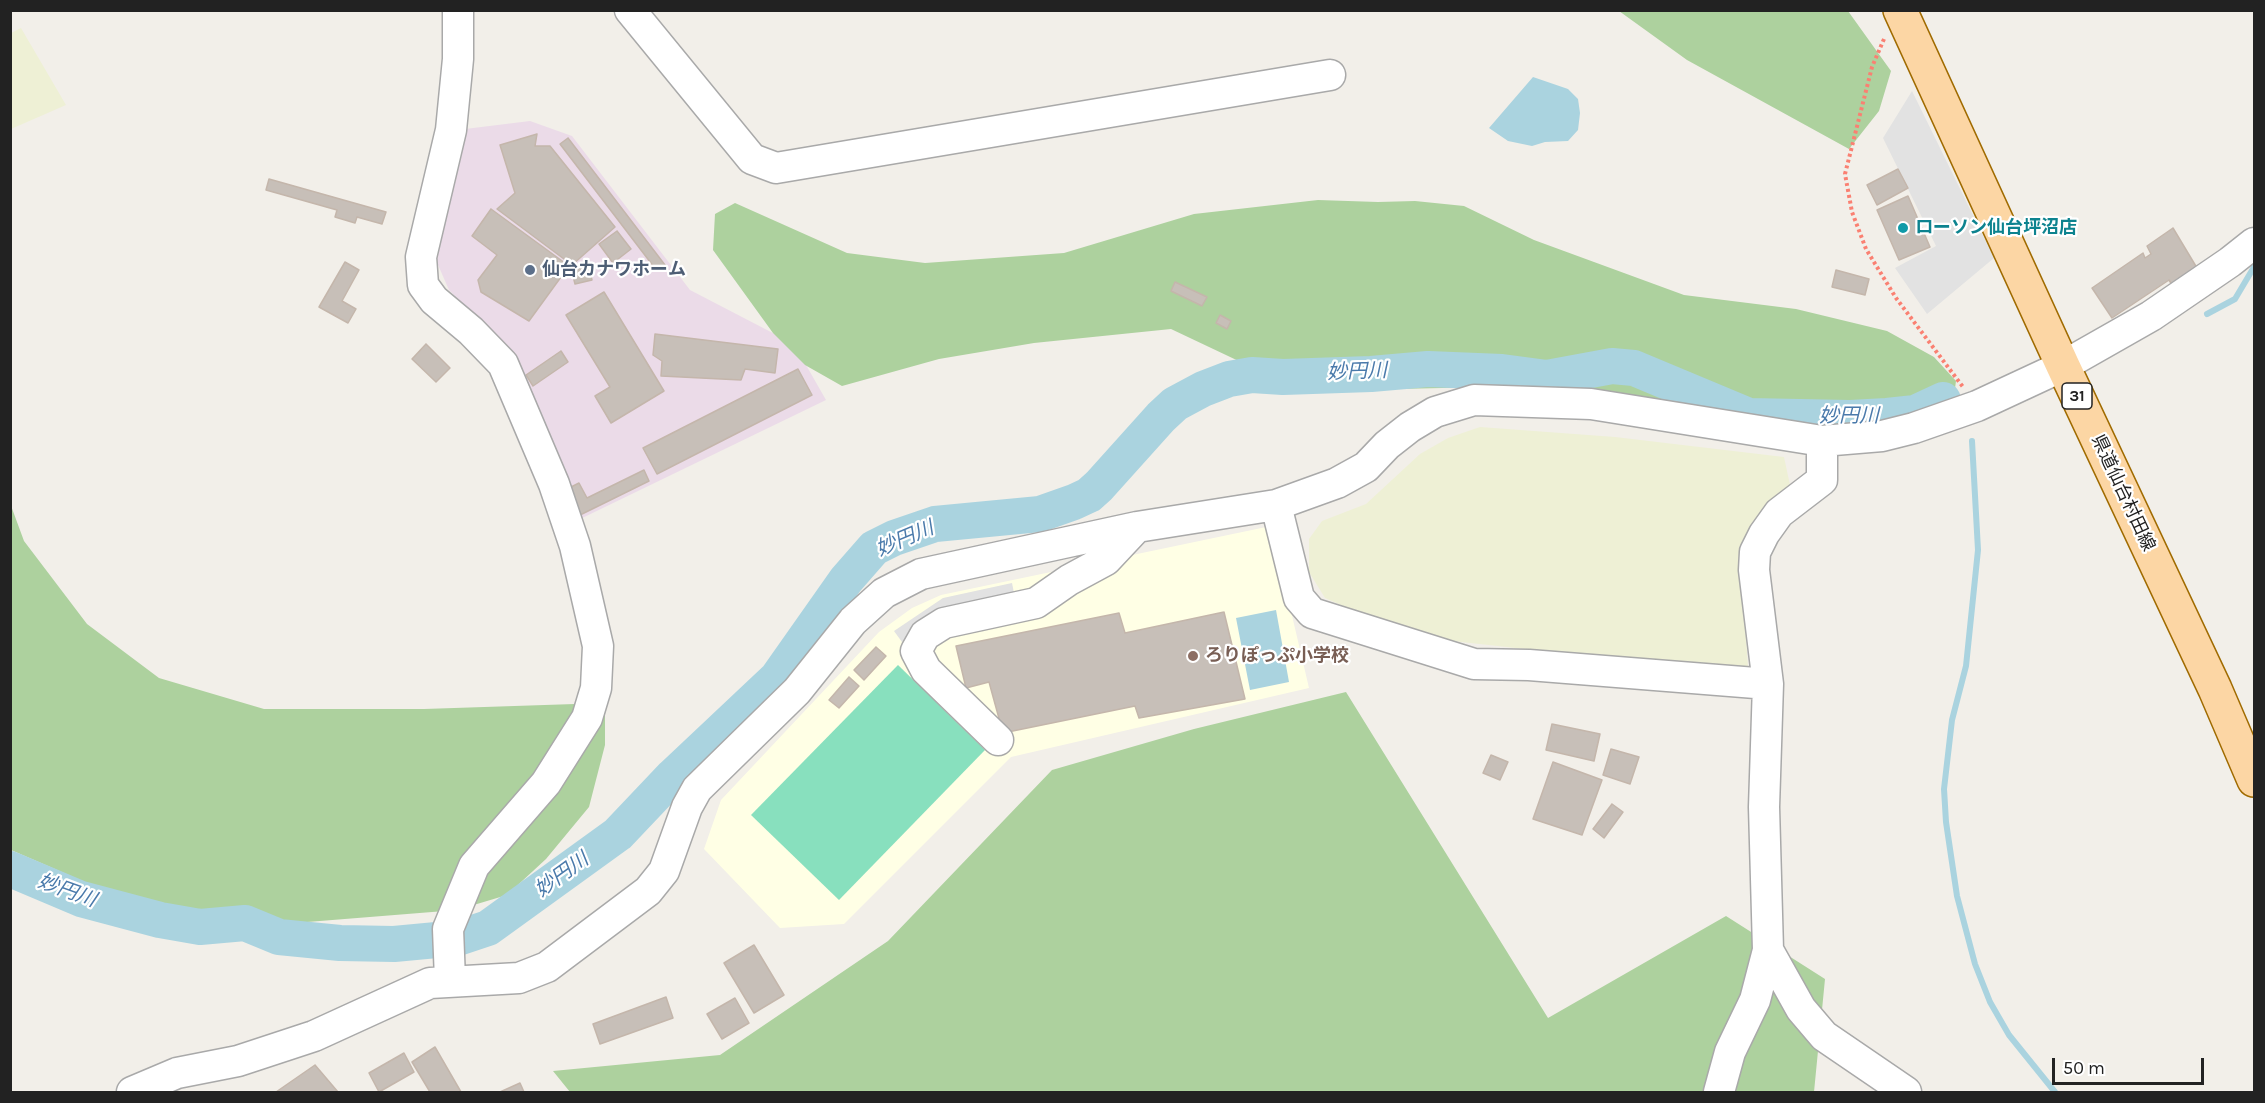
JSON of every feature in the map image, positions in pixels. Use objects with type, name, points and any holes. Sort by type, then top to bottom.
[{"type":"main road","name":"県道仙台村田線","points":[[1901,12],[2063,366],[2210,679],[2254,780]]},
{"type":"street","points":[[450,980],[448,938],[474,866],[546,783],[587,718],[596,688],[598,646],[572,536],[554,484],[503,364],[471,331],[434,300],[423,285],[421,257],[451,130],[458,59],[458,10]]},
{"type":"street","points":[[630,10],[752,159],[776,168],[1330,75]]},
{"type":"street","points":[[132,1092],[177,1073],[238,1061],[314,1036],[430,983],[450,980],[519,978],[547,967],[648,891],[664,871],[687,807],[697,789],[797,691],[853,621],[884,593],[921,574],[1137,527],[1276,505],[1337,483],[1366,467],[1387,445],[1410,427],[1435,412],[1474,400],[1591,404],[1822,441],[1882,436],[1914,428],[1977,406],[2063,366],[2151,316],[2254,243]]},
{"type":"street","points":[[1719,1092],[1730,1052],[1755,1000],[1768,950],[1764,807],[1767,684],[1755,582],[1755,552],[1779,513],[1822,480],[1822,441]]},
{"type":"street","points":[[1276,505],[1299,598],[1312,613],[1474,664],[1528,665],[1767,684]]},
{"type":"street","points":[[998,740],[926,670],[916,651],[925,635],[944,623],[1036,603],[1069,580],[1106,560],[1137,527]]},
{"type":"street","points":[[1768,950],[1801,1009],[1824,1036],[1906,1092]]},
{"type":"path","points":[[1901,12],[1886,36],[1872,67],[1855,130],[1845,174],[1852,212],[1866,249],[1896,298],[1977,406]]},
{"type":"shaded area","points":[[21,28],[66,105],[11,129],[11,33]]},
{"type":"shaded area","points":[[1912,91],[1994,258],[1927,314],[1895,268],[1936,246],[1883,138]]},
{"type":"shaded area","points":[[530,121],[572,136],[690,290],[794,344],[826,400],[574,522],[497,340],[449,290],[435,258],[457,130]]},
{"type":"shaded area","points":[[1480,427],[1615,437],[1784,457],[1790,485],[1767,508],[1743,594],[1748,667],[1625,660],[1434,639],[1384,624],[1325,598],[1309,572],[1309,539],[1322,521],[1366,504],[1420,454],[1448,438]]},
{"type":"shaded area","points":[[1271,526],[1309,688],[1011,757],[844,924],[780,928],[704,849],[721,800],[879,632],[912,608],[941,595]]},
{"type":"shaded area","points":[[1012,583],[1015,598],[944,613],[902,642],[894,631],[943,598]]},
{"type":"green space","points":[[1619,11],[1848,11],[1891,71],[1879,111],[1849,149],[1687,60]]},
{"type":"green space","points":[[1318,200],[1415,201],[1464,206],[1534,240],[1684,295],[1796,309],[1887,331],[1934,357],[1956,381],[1950,425],[1901,448],[1841,455],[1793,427],[1489,387],[1302,391],[1171,329],[1034,343],[939,359],[842,386],[805,365],[773,333],[713,250],[715,214],[735,203],[847,253],[925,263],[1064,253],[1194,214]]},
{"type":"green space","points":[[10,503],[24,541],[87,624],[159,678],[264,709],[424,709],[605,703],[605,745],[589,807],[546,859],[507,895],[457,910],[270,925],[147,909],[11,850]]},
{"type":"green space","points":[[898,665],[985,750],[839,900],[751,815]]},
{"type":"green space","points":[[1346,692],[1548,1018],[1726,916],[1825,979],[1814,1092],[570,1092],[553,1071],[720,1055],[888,941],[1052,770],[1194,729]]},
{"type":"water","points":[[1533,77],[1568,89],[1578,99],[1580,113],[1578,130],[1568,141],[1545,142],[1532,146],[1508,141],[1489,128]]},
{"type":"water","points":[[1276,610],[1289,682],[1250,690],[1236,618]]},
{"type":"building","points":[[537,134],[535,146],[550,146],[615,227],[572,265],[497,209],[515,193],[500,145]]},
{"type":"building","points":[[568,138],[665,265],[657,271],[560,144]]},
{"type":"building","points":[[1898,169],[1908,188],[1877,205],[1867,185]]},
{"type":"building","points":[[269,179],[386,212],[382,224],[357,217],[355,223],[335,217],[337,210],[266,190]]},
{"type":"building","name":"ローソン仙台坪沼店","points":[[1908,196],[1930,247],[1899,260],[1877,210]]},
{"type":"building","points":[[491,209],[569,266],[529,321],[481,292],[478,280],[497,255],[472,236]]},
{"type":"building","points":[[2173,228],[2197,268],[2172,285],[2169,280],[2112,318],[2092,288],[2143,253],[2145,258],[2151,254],[2147,246]]},
{"type":"building","points":[[617,231],[631,249],[613,263],[599,244]]},
{"type":"building","points":[[345,262],[359,270],[342,301],[356,309],[348,323],[319,307]]},
{"type":"building","points":[[588,264],[592,280],[575,284],[571,268]]},
{"type":"building","points":[[1836,270],[1869,279],[1865,295],[1832,287]]},
{"type":"building","points":[[1175,282],[1207,297],[1202,306],[1171,291]]},
{"type":"building","points":[[604,292],[664,391],[611,423],[595,396],[610,387],[566,315]]},
{"type":"building","points":[[1220,315],[1231,321],[1227,329],[1216,323]]},
{"type":"building","points":[[655,334],[778,349],[775,373],[745,369],[741,380],[661,376],[662,361],[653,355]]},
{"type":"building","points":[[426,344],[450,368],[436,382],[412,359]]},
{"type":"building","points":[[561,351],[568,362],[533,386],[526,375]]},
{"type":"building","points":[[798,369],[812,395],[657,474],[643,448]]},
{"type":"building","points":[[644,470],[649,481],[578,516],[565,490],[579,483],[587,498]]},
{"type":"building","points":[[1224,612],[1245,699],[1139,718],[1135,706],[1003,733],[989,682],[966,688],[956,646],[1119,613],[1125,633]]},
{"type":"building","points":[[876,647],[886,656],[864,680],[854,670]]},
{"type":"building","points":[[849,677],[859,686],[839,708],[829,700]]},
{"type":"building","points":[[1552,724],[1600,734],[1594,761],[1546,750]]},
{"type":"building","points":[[1611,749],[1639,757],[1630,784],[1603,775]]},
{"type":"building","points":[[1491,755],[1508,762],[1500,780],[1483,773]]},
{"type":"building","points":[[1553,762],[1602,780],[1582,835],[1533,819]]},
{"type":"building","points":[[1612,804],[1623,812],[1604,838],[1593,829]]},
{"type":"building","points":[[754,945],[784,995],[754,1013],[724,963]]},
{"type":"building","points":[[666,997],[673,1018],[600,1044],[593,1024]]},
{"type":"building","points":[[735,998],[749,1023],[722,1039],[707,1014]]},
{"type":"building","points":[[435,1047],[461,1092],[430,1092],[412,1062]]},
{"type":"building","points":[[404,1053],[414,1072],[379,1092],[369,1073]]},
{"type":"building","points":[[315,1065],[338,1092],[276,1092]]},
{"type":"building","points":[[520,1083],[524,1092],[500,1092]]},
{"type":"waterway","points":[[2207,314],[2235,299],[2254,267]]},
{"type":"waterway","name":"妙円川","points":[[10,869],[81,899],[160,920],[200,927],[245,923],[279,937],[340,943],[394,944],[458,938],[488,928],[618,834],[673,776],[777,678],[846,580],[874,548],[894,538],[935,524],[1040,514],[1089,495],[1175,404],[1203,389],[1229,379],[1252,375],[1283,377],[1371,374],[1428,369],[1502,372],[1547,378],[1612,366],[1634,368],[1749,416],[1850,418],[1887,416],[1915,413],[1943,400]]},
{"type":"waterway","points":[[1972,441],[1978,550],[1966,666],[1952,720],[1944,789],[1946,822],[1957,896],[1975,964],[1990,1002],[2009,1035],[2055,1092]]},
{"type":"place","name":"ローソン仙台坪沼店","points":[[1903,228]]},
{"type":"place","name":"仙台カナワホーム","points":[[530,270]]},
{"type":"place","name":"ろりぽっぷ小学校","points":[[1193,656]]}]
